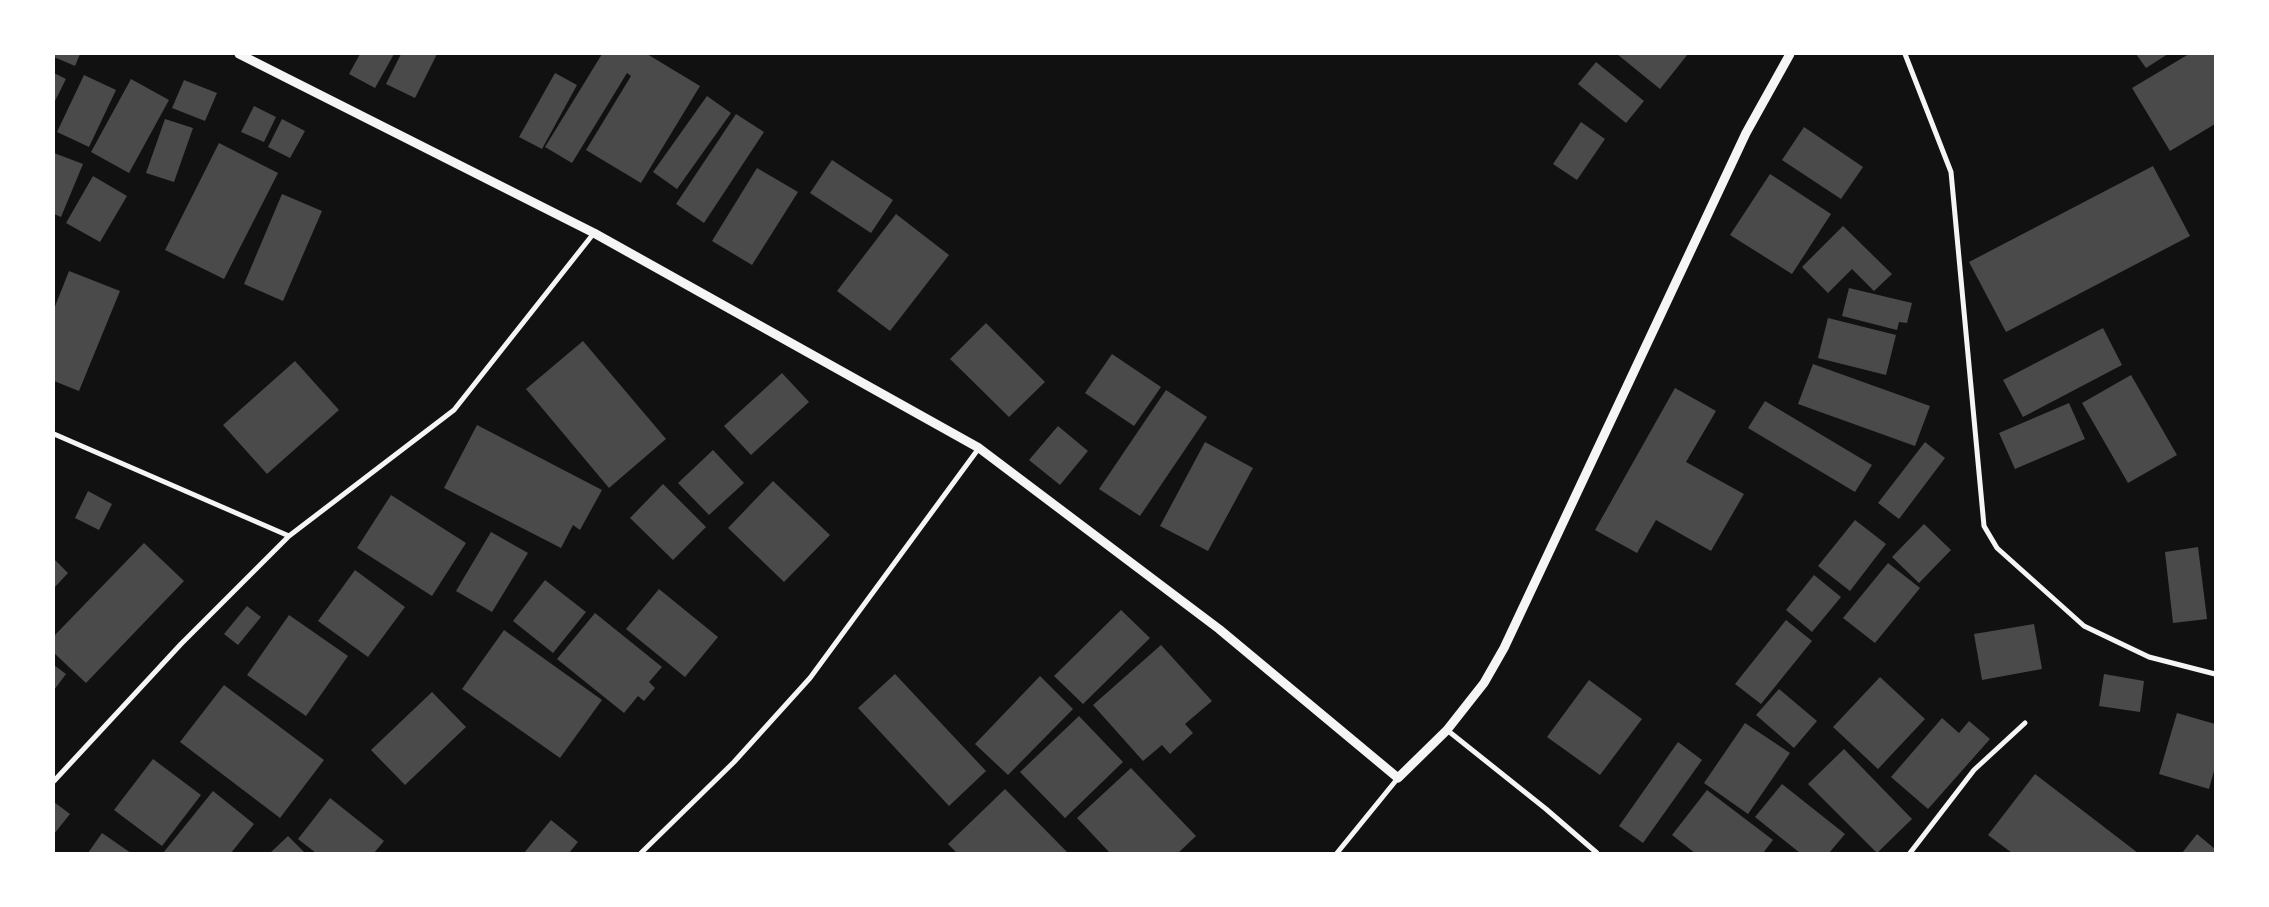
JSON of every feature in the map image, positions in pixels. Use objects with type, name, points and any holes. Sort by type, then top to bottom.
[{"type":"street","points":[[239,54],[594,233],[979,448],[1219,629],[1398,778]]},
{"type":"street","points":[[1337,853],[1398,778],[1447,730],[1484,683],[1504,648],[1746,134],[1790,54]]},
{"type":"street","points":[[1905,54],[1951,172],[1984,526],[1997,548],[2084,626],[2149,657],[2215,674]]},
{"type":"street","points":[[54,781],[182,644],[289,536],[454,410],[594,233]]},
{"type":"street","points":[[54,434],[289,536]]},
{"type":"street","points":[[641,853],[734,762],[810,678],[979,448]]},
{"type":"street","points":[[1910,853],[1974,770],[2026,723]]},
{"type":"street","points":[[1447,730],[1546,809],[1597,853]]},
{"type":"building","points":[[54,54],[80,54],[75,66],[54,57]]},
{"type":"building","points":[[360,54],[394,54],[375,88],[349,74]]},
{"type":"building","points":[[401,54],[437,54],[415,98],[386,84]]},
{"type":"building","points":[[602,54],[647,54],[700,86],[641,183],[586,150],[631,76],[627,73],[572,163],[545,147]]},
{"type":"building","points":[[1617,54],[1688,54],[1660,89]]},
{"type":"building","points":[[2136,54],[2168,54],[2146,68]]},
{"type":"building","points":[[2189,54],[2215,54],[2215,124],[2170,151],[2132,88]]},
{"type":"building","points":[[1596,62],[1644,101],[1626,123],[1578,84]]},
{"type":"building","points":[[54,73],[66,79],[54,103]]},
{"type":"building","points":[[555,73],[577,85],[542,149],[519,137]]},
{"type":"building","points":[[84,75],[116,90],[89,147],[57,132]]},
{"type":"building","points":[[131,79],[169,100],[129,173],[91,152]]},
{"type":"building","points":[[184,80],[217,93],[205,121],[172,108]]},
{"type":"building","points":[[707,96],[731,113],[677,189],[653,172]]},
{"type":"building","points":[[254,106],[276,117],[264,142],[241,132]]},
{"type":"building","points":[[736,114],[764,132],[704,223],[676,204]]},
{"type":"building","points":[[165,119],[193,128],[174,182],[146,173]]},
{"type":"building","points":[[282,119],[305,131],[290,158],[268,147]]},
{"type":"building","points":[[1581,122],[1605,139],[1577,180],[1553,164]]},
{"type":"building","points":[[1804,127],[1863,167],[1841,199],[1782,160]]},
{"type":"building","points":[[219,143],[278,173],[224,279],[165,250]]},
{"type":"building","points":[[54,153],[83,164],[61,217],[54,214]]},
{"type":"building","points":[[832,160],[893,200],[871,233],[810,193]]},
{"type":"building","points":[[2153,166],[2190,236],[2006,332],[1969,262]]},
{"type":"building","points":[[757,168],[798,192],[752,265],[712,241]]},
{"type":"building","points":[[1770,174],[1831,214],[1792,274],[1730,235]]},
{"type":"building","points":[[93,176],[127,196],[100,242],[66,223]]},
{"type":"building","points":[[282,194],[322,211],[283,301],[244,284]]},
{"type":"building","points":[[896,214],[949,255],[890,331],[837,291]]},
{"type":"building","points":[[1843,226],[1892,274],[1874,291],[1852,269],[1828,293],[1802,267]]},
{"type":"building","points":[[69,271],[120,291],[79,391],[54,381],[54,309]]},
{"type":"building","points":[[1849,288],[1912,303],[1907,323],[1899,322],[1897,330],[1842,316]]},
{"type":"building","points":[[1828,318],[1896,335],[1886,375],[1818,358]]},
{"type":"building","points":[[986,323],[1045,382],[1009,417],[950,359]]},
{"type":"building","points":[[2103,328],[2122,365],[2023,417],[2003,380]]},
{"type":"building","points":[[583,341],[666,439],[609,488],[526,389]]},
{"type":"building","points":[[1112,354],[1161,387],[1134,426],[1085,393]]},
{"type":"building","points":[[295,361],[339,410],[267,474],[223,425]]},
{"type":"building","points":[[1813,364],[1930,406],[1915,446],[1798,404]]},
{"type":"building","points":[[782,373],[809,402],[751,455],[724,426]]},
{"type":"building","points":[[2131,375],[2177,455],[2128,483],[2082,403]]},
{"type":"building","points":[[1675,388],[1716,411],[1686,462],[1744,494],[1711,551],[1656,520],[1637,553],[1595,530]]},
{"type":"building","points":[[1166,390],[1207,417],[1140,516],[1099,489]]},
{"type":"building","points":[[1765,401],[1872,465],[1855,492],[1748,428]]},
{"type":"building","points":[[2069,403],[2085,439],[2015,469],[1999,433]]},
{"type":"building","points":[[477,425],[602,490],[580,530],[573,525],[561,548],[444,488]]},
{"type":"building","points":[[1058,426],[1088,451],[1060,485],[1029,460]]},
{"type":"building","points":[[1205,442],[1253,468],[1208,551],[1160,526]]},
{"type":"building","points":[[1925,442],[1945,458],[1899,519],[1878,503]]},
{"type":"building","points":[[713,450],[744,483],[709,515],[678,483]]},
{"type":"building","points":[[773,481],[830,535],[784,582],[728,528]]},
{"type":"building","points":[[663,484],[706,527],[673,560],[630,518]]},
{"type":"building","points":[[88,491],[112,504],[99,530],[75,518]]},
{"type":"building","points":[[391,495],[466,543],[432,596],[357,548]]},
{"type":"building","points":[[1855,520],[1886,544],[1850,591],[1818,566]]},
{"type":"building","points":[[1924,524],[1951,550],[1919,583],[1892,557]]},
{"type":"building","points":[[491,532],[528,553],[492,612],[456,591]]},
{"type":"building","points":[[144,543],[184,581],[86,683],[54,653],[54,636]]},
{"type":"building","points":[[2198,547],[2207,619],[2173,623],[2165,552]]},
{"type":"building","points":[[54,559],[68,573],[54,588]]},
{"type":"building","points":[[1888,563],[1920,588],[1875,643],[1843,618]]},
{"type":"building","points":[[355,570],[405,607],[368,657],[318,621]]},
{"type":"building","points":[[1814,575],[1841,597],[1812,632],[1786,610]]},
{"type":"building","points":[[545,580],[586,612],[553,653],[513,621]]},
{"type":"building","points":[[659,589],[718,637],[685,677],[626,629]]},
{"type":"building","points":[[247,606],[261,617],[238,645],[224,634]]},
{"type":"building","points":[[1121,610],[1150,638],[1083,704],[1054,676]]},
{"type":"building","points":[[595,613],[662,667],[649,682],[655,688],[644,701],[638,696],[624,713],[557,659]]},
{"type":"building","points":[[289,615],[348,656],[306,716],[247,675]]},
{"type":"building","points":[[1786,620],[1812,641],[1761,704],[1735,684]]},
{"type":"building","points":[[2034,624],[2042,669],[1982,680],[1974,634]]},
{"type":"building","points":[[504,630],[602,700],[560,758],[462,689]]},
{"type":"building","points":[[1161,645],[1212,701],[1185,724],[1193,733],[1170,754],[1162,745],[1143,761],[1093,705]]},
{"type":"building","points":[[54,665],[66,674],[54,690]]},
{"type":"building","points":[[895,674],[986,771],[949,806],[858,708]]},
{"type":"building","points":[[2104,674],[2144,681],[2140,712],[2099,706]]},
{"type":"building","points":[[1040,676],[1073,709],[1008,775],[975,744]]},
{"type":"building","points":[[1880,677],[1925,719],[1878,769],[1833,727]]},
{"type":"building","points":[[1589,680],[1642,719],[1600,775],[1547,737]]},
{"type":"building","points":[[224,685],[324,760],[280,818],[180,742]]},
{"type":"building","points":[[1779,689],[1817,721],[1794,748],[1756,715]]},
{"type":"building","points":[[432,692],[466,727],[405,785],[371,750]]},
{"type":"building","points":[[2177,713],[2215,724],[2215,767],[2209,789],[2159,774]]},
{"type":"building","points":[[1079,716],[1123,762],[1065,818],[1020,772]]},
{"type":"building","points":[[1942,718],[1959,733],[1969,721],[1990,739],[1928,809],[1891,777]]},
{"type":"building","points":[[1745,723],[1790,753],[1748,814],[1704,783]]},
{"type":"building","points":[[1678,742],[1702,760],[1643,843],[1619,826]]},
{"type":"building","points":[[1844,749],[1912,819],[1877,853],[1808,784]]},
{"type":"building","points":[[153,759],[201,795],[162,846],[114,810]]},
{"type":"building","points":[[1131,768],[1196,836],[1178,853],[1110,853],[1077,818]]},
{"type":"building","points":[[2035,774],[2138,853],[2012,853],[1988,835]]},
{"type":"building","points":[[1782,784],[1845,834],[1829,853],[1800,853],[1755,817]]},
{"type":"building","points":[[1005,789],[1068,853],[957,853],[948,844]]},
{"type":"building","points":[[1707,790],[1773,840],[1763,853],[1695,853],[1672,835]]},
{"type":"building","points":[[213,791],[254,824],[231,853],[163,853]]},
{"type":"building","points":[[330,798],[384,841],[374,853],[316,853],[298,839]]},
{"type":"building","points":[[54,802],[70,814],[54,834]]},
{"type":"building","points":[[551,820],[578,842],[569,853],[524,853]]},
{"type":"building","points":[[102,833],[131,853],[88,853]]},
{"type":"building","points":[[2197,834],[2215,849],[2215,853],[2182,853]]},
{"type":"building","points":[[288,836],[305,853],[270,853]]}]
